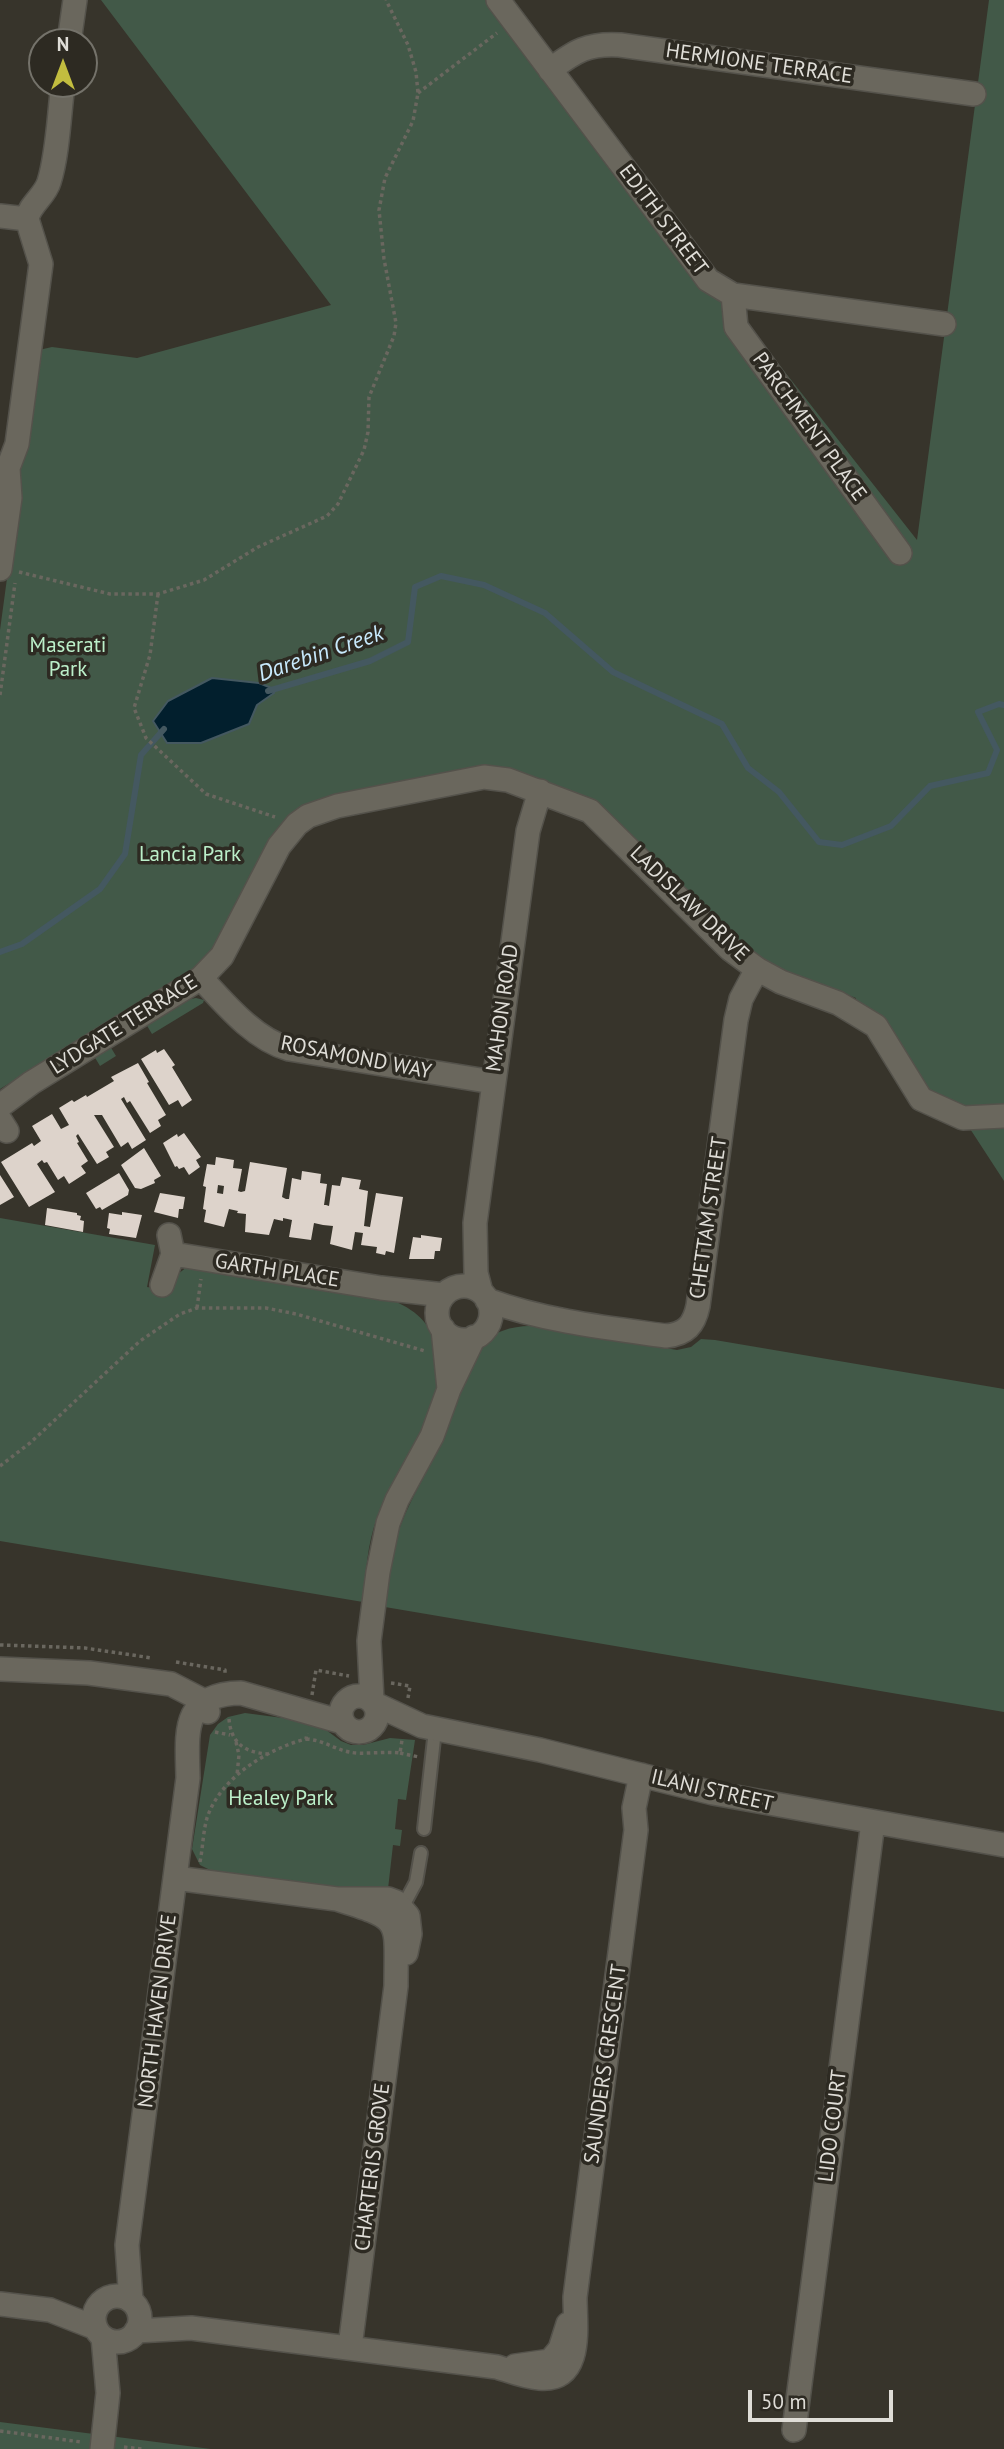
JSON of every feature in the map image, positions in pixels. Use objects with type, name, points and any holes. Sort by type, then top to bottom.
[{"type":"street","points":[[71,28],[75,0]]},
{"type":"street","name":"EDITH STREET","points":[[498,0],[708,280],[733,295],[944,324]]},
{"type":"street","name":"HERMIONE TERRACE","points":[[550,70],[583,48],[593,45],[620,45],[974,94]]},
{"type":"street","points":[[0,569],[10,498],[4,467],[17,444],[41,264],[27,219],[43,195],[50,178],[61,98]]},
{"type":"street","points":[[0,216],[27,219]]},
{"type":"street","name":"PARCHMENT PLACE","points":[[733,295],[736,327],[900,553]]},
{"type":"street","name":"LYDGATE TERRACE","points":[[0,1106],[32,1083],[201,978],[222,956],[279,846],[289,831],[308,816],[337,806],[472,779],[497,778],[540,791]]},
{"type":"street","name":"LADISLAW DRIVE","points":[[540,791],[579,806],[601,820],[730,949],[757,968],[781,982],[838,1003],[876,1026],[921,1099],[963,1118],[1004,1116]]},
{"type":"street","name":"MAHON ROAD","points":[[484,1296],[476,1273],[475,1228],[528,831],[540,791]]},
{"type":"street","name":"CHETTAM STREET","points":[[484,1296],[508,1308],[666,1336],[685,1331],[692,1325],[698,1306],[738,1009],[757,968]]},
{"type":"street","name":"ROSAMOND WAY","points":[[201,978],[244,1021],[279,1046],[493,1083]]},
{"type":"street","name":"MAHON ROAD","points":[[449,1389],[444,1307],[475,1228]]},
{"type":"street","name":"GARTH PLACE","points":[[162,1285],[171,1244],[203,1259],[381,1288],[444,1307]]},
{"type":"street","points":[[468,1286],[484,1296],[491,1314],[480,1333],[457,1338],[444,1307],[468,1286]]},
{"type":"street","name":"CHETTAM STREET","points":[[480,1333],[510,1322],[549,1317]]},
{"type":"street","name":"MAHON ROAD","points":[[369,1729],[377,1715],[368,1690],[369,1641],[388,1523],[397,1500],[432,1436],[449,1389],[480,1333]]},
{"type":"street","points":[[0,1669],[76,1671],[145,1681],[209,1709],[270,1701],[310,1707],[345,1708]]},
{"type":"street","name":"ILANI STREET","points":[[416,1725],[368,1690],[358,1695],[345,1708],[351,1731],[416,1725],[507,1743],[738,1798],[1004,1845]]},
{"type":"street","name":"NORTH HAVEN DRIVE","points":[[101,2447],[108,2393],[124,2314],[127,2245],[188,1778],[209,1709]]},
{"type":"street","name":"SAUNDERS CRESCENT","points":[[124,2314],[191,2328],[497,2367],[536,2378],[555,2377],[564,2372],[571,2364],[574,2354],[575,2297],[636,1830],[648,1777]]},
{"type":"street","name":"LIDO COURT","points":[[794,2430],[873,1822]]},
{"type":"street","name":"CHARTERIS GROVE","points":[[175,1878],[337,1899],[388,1899],[402,1908],[408,1916],[410,1934],[396,1986]]},
{"type":"street","name":"CHARTERIS GROVE","points":[[337,1899],[378,1912],[392,1923],[396,1931],[396,1986],[350,2347]]},
{"type":"street","points":[[0,2304],[124,2314],[117,2342],[50,2310]]},
{"type":"street","name":"NORTH HAVEN DRIVE","points":[[108,2393],[100,2332],[95,2315],[124,2314]]},
{"type":"lane","points":[[416,1725],[424,1829]]},
{"type":"lane","points":[[402,1908],[416,1882],[421,1853]]},
{"type":"path","points":[[0,695],[17,572],[110,594],[158,594],[204,580],[258,547],[327,516],[338,504],[358,465],[368,432],[369,397],[394,336],[396,323],[381,238],[379,210],[381,192],[390,163],[413,121],[418,93],[416,72],[408,45],[387,0]]},
{"type":"path","points":[[418,93],[513,21]]},
{"type":"path","points":[[158,594],[150,655],[134,708],[146,738],[206,794],[273,815],[289,831]]},
{"type":"path","points":[[197,1308],[203,1259]]},
{"type":"path","points":[[0,1466],[30,1443],[140,1341],[180,1314],[197,1308],[266,1308],[296,1314],[394,1344],[446,1355]]},
{"type":"path","points":[[198,1881],[207,1818],[215,1801],[237,1775],[286,1744],[306,1739],[326,1742],[349,1752],[400,1753],[416,1725],[410,1686],[368,1690],[316,1670],[306,1739]]},
{"type":"path","points":[[209,1709],[235,1741],[251,1750],[269,1754]]},
{"type":"path","points":[[235,1741],[239,1755],[237,1775]]},
{"type":"path","points":[[0,2431],[101,2447]]},
{"type":"green space","points":[[101,0],[485,0],[700,286],[719,300],[740,307],[744,320],[917,540],[989,0],[1004,0],[1004,1181],[963,1118],[921,1099],[854,1012],[856,998],[773,966],[739,943],[598,803],[504,767],[489,767],[333,796],[296,812],[278,828],[207,959],[181,978],[0,1089],[0,630],[18,497],[15,479],[39,350],[52,347],[137,358],[331,305]]},
{"type":"green space","points":[[185,1000],[204,1000],[203,1003],[152,1034],[146,1024]]},
{"type":"green space","points":[[110,1046],[116,1056],[100,1066],[94,1056]]},
{"type":"green space","points":[[0,1218],[155,1245],[147,1287],[170,1291],[174,1277],[187,1267],[387,1298],[411,1310],[423,1321],[432,1335],[440,1360],[438,1390],[424,1428],[377,1518],[369,1549],[363,1602],[0,1541]]},
{"type":"green space","points":[[534,1326],[677,1350],[691,1347],[701,1339],[715,1340],[1004,1389],[1004,1712],[385,1607],[397,1537],[411,1501],[443,1438],[469,1362],[480,1345],[491,1336],[512,1328]]},
{"type":"green space","name":"Healey Park","points":[[245,1713],[318,1724],[351,1745],[363,1745],[390,1738],[415,1740],[406,1800],[398,1799],[395,1829],[402,1830],[400,1846],[393,1845],[388,1889],[348,1889],[214,1872],[200,1865],[192,1849],[210,1735],[218,1724],[228,1717]]},
{"type":"green space","points":[[0,2422],[211,2449],[0,2449]]},
{"type":"water","points":[[212,678],[259,683],[274,689],[274,693],[257,705],[249,724],[201,743],[167,743],[153,721],[168,701]]},
{"type":"building","points":[[164,1049],[192,1100],[182,1107],[178,1100],[169,1105],[141,1059],[156,1050],[157,1053]]},
{"type":"building","points":[[138,1063],[166,1115],[158,1120],[161,1126],[150,1133],[130,1101],[127,1103],[124,1097],[121,1099],[146,1140],[132,1149],[128,1142],[121,1147],[102,1115],[94,1115],[114,1147],[106,1152],[109,1157],[97,1164],[78,1134],[77,1143],[88,1161],[81,1166],[86,1173],[69,1184],[64,1176],[58,1180],[47,1162],[42,1160],[37,1164],[55,1192],[29,1207],[1,1162],[32,1143],[34,1146],[41,1141],[32,1126],[52,1114],[61,1129],[69,1125],[59,1108],[72,1100],[74,1102],[86,1095],[87,1097],[114,1081],[111,1077]]},
{"type":"building","points":[[184,1133],[201,1157],[196,1160],[200,1167],[189,1175],[184,1167],[175,1167],[163,1143],[177,1134],[178,1137]]},
{"type":"building","points":[[144,1148],[161,1176],[154,1180],[155,1183],[141,1189],[135,1188],[121,1165]]},
{"type":"building","points":[[216,1157],[234,1160],[233,1168],[242,1169],[238,1191],[241,1192],[245,1191],[250,1162],[287,1168],[282,1197],[286,1199],[289,1199],[292,1178],[301,1180],[302,1171],[321,1174],[320,1183],[327,1184],[324,1205],[329,1206],[332,1185],[340,1186],[342,1177],[361,1180],[359,1189],[368,1191],[364,1226],[370,1227],[376,1193],[403,1197],[394,1253],[376,1253],[377,1247],[361,1245],[363,1233],[355,1232],[352,1250],[330,1244],[333,1226],[314,1223],[311,1240],[289,1237],[292,1220],[283,1218],[283,1221],[274,1219],[269,1235],[245,1232],[246,1214],[229,1209],[224,1227],[204,1222],[206,1187],[203,1186],[207,1164],[215,1165]],"holes":[[[218,1185],[224,1186],[223,1194],[217,1193]]]},
{"type":"building","points":[[119,1173],[129,1190],[128,1195],[102,1210],[100,1207],[96,1209],[86,1193]]},
{"type":"building","points":[[0,1175],[14,1197],[0,1205]]},
{"type":"building","points":[[160,1193],[185,1197],[178,1218],[154,1212]]},
{"type":"building","points":[[47,1208],[77,1213],[81,1216],[80,1220],[84,1221],[83,1232],[45,1225]]},
{"type":"building","points":[[122,1212],[142,1215],[136,1238],[109,1234],[109,1213],[122,1215]]},
{"type":"building","points":[[421,1235],[442,1238],[440,1251],[435,1251],[434,1259],[409,1259],[413,1237],[421,1238]]},
{"type":"waterway","name":"Darebin Creek","points":[[268,691],[370,661],[408,642],[415,587],[441,576],[484,585],[545,613],[613,672],[722,724],[748,768],[779,792],[819,842],[842,845],[891,826],[930,786],[988,773],[997,750],[978,712],[999,704],[1004,705]]},
{"type":"waterway","name":"Darebin Creek","points":[[0,952],[22,944],[100,889],[125,854],[141,755],[164,729]]},
{"type":"park label","name":"Maserati Park","points":[[68,658]]},
{"type":"park label","name":"Lancia Park","points":[[190,855]]}]
